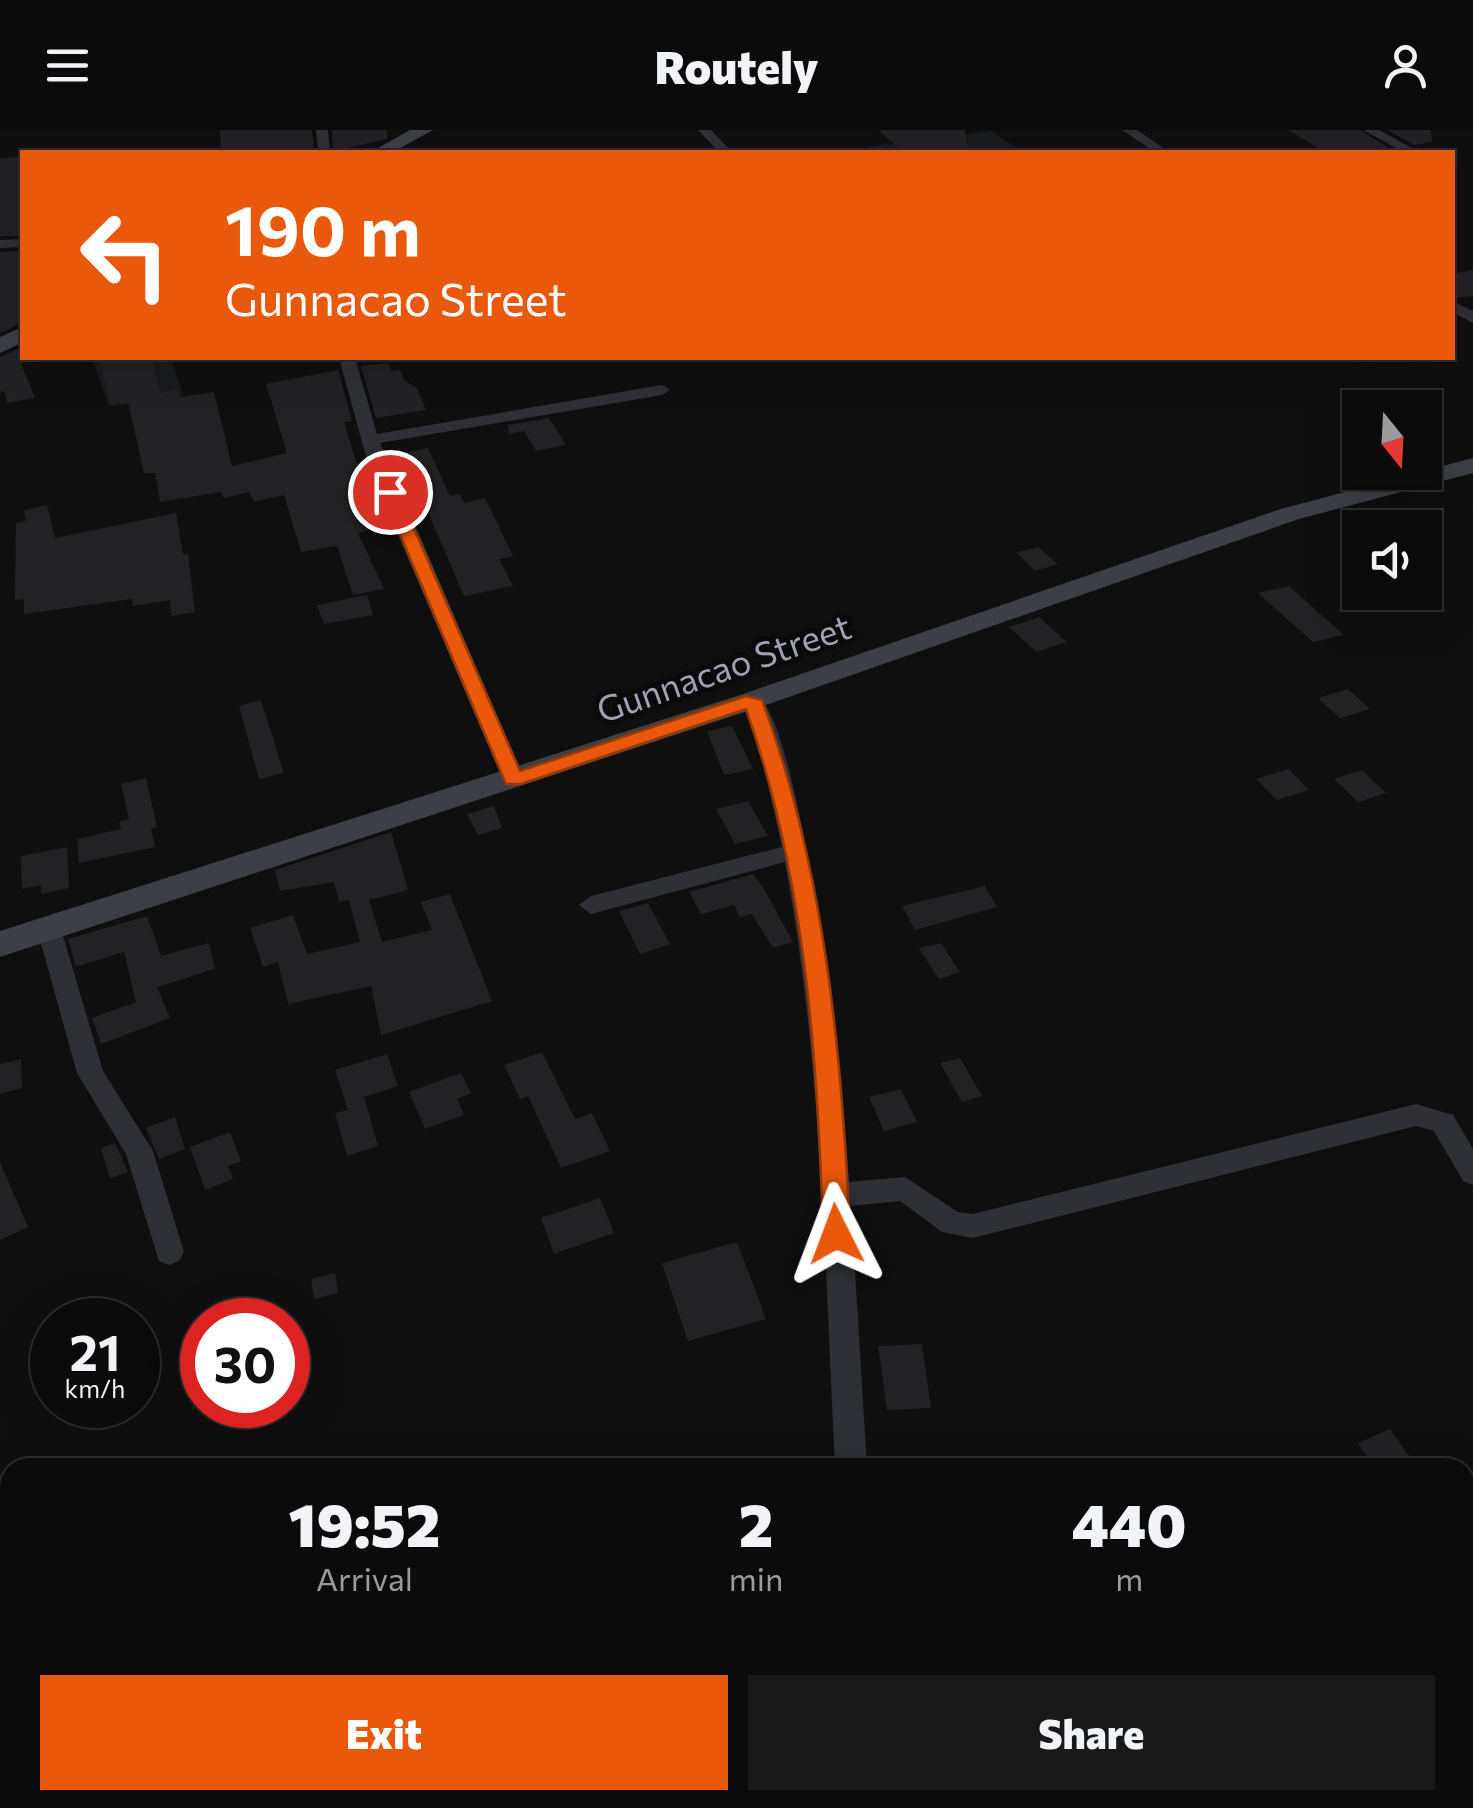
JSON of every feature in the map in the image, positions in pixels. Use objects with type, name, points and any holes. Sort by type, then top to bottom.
[{"type":"street","points":[[384,150],[424,130]]},
{"type":"street","points":[[704,130],[724,150]]},
{"type":"street","points":[[1128,130],[1160,150]]},
{"type":"street","points":[[1369,130],[1410,150]]},
{"type":"street","points":[[348,360],[370,440],[514,780]]},
{"type":"street","points":[[370,440],[662,390]]},
{"type":"street","name":"Gunnacao Street","points":[[0,944],[514,780],[1272,520],[1473,465]]},
{"type":"street","points":[[752,700],[778,770],[821,995],[831,1094],[850,1458]]},
{"type":"street","points":[[591,904],[794,852]]},
{"type":"street","points":[[49,929],[90,1073],[139,1151],[169,1252]]},
{"type":"street","points":[[834,1195],[905,1188],[952,1223],[973,1226],[1416,1115],[1443,1123],[1473,1173]]},
{"type":"shaded area","points":[[992,131],[1019,150],[845,150]]},
{"type":"shaded area","points":[[93,360],[172,360],[183,395],[109,407]]},
{"type":"building","points":[[220,130],[312,130],[314,150],[221,150]]},
{"type":"building","points":[[332,130],[387,130],[387,139],[349,150],[333,150]]},
{"type":"building","points":[[878,130],[965,130],[967,150],[901,150]]},
{"type":"building","points":[[1288,130],[1360,130],[1390,149],[1368,150],[1322,150]]},
{"type":"building","points":[[1387,130],[1431,130],[1432,142],[1414,145]]},
{"type":"building","points":[[20,156],[20,236],[0,236],[0,159]]},
{"type":"building","points":[[20,251],[20,324],[0,333],[0,252]]},
{"type":"building","points":[[1473,270],[1473,296],[1455,298],[1455,273]]},
{"type":"building","points":[[20,348],[20,360],[35,398],[7,403],[4,391],[0,392],[0,357]]},
{"type":"building","points":[[99,360],[152,360],[160,393],[176,390],[181,397],[214,392],[232,466],[287,453],[266,384],[338,370],[352,421],[344,422],[356,461],[390,526],[358,533],[384,589],[353,595],[337,546],[301,552],[284,495],[254,502],[249,492],[224,498],[221,492],[160,502],[155,473],[144,473],[128,402],[110,405]]},
{"type":"building","points":[[388,363],[391,371],[400,370],[404,380],[417,388],[426,410],[376,418],[361,366]]},
{"type":"building","points":[[549,418],[566,445],[536,451],[524,431],[509,434],[508,425]]},
{"type":"building","points":[[428,448],[450,496],[460,494],[464,503],[485,498],[513,556],[499,559],[513,586],[464,596],[420,494],[425,493],[408,452]]},
{"type":"building","points":[[47,505],[55,538],[176,513],[183,554],[188,554],[195,612],[171,616],[170,600],[133,606],[132,599],[24,614],[24,599],[15,600],[16,523],[26,521],[24,510]]},
{"type":"building","points":[[1038,547],[1058,564],[1035,571],[1016,553]]},
{"type":"building","points":[[1289,586],[1344,635],[1313,642],[1258,593]]},
{"type":"building","points":[[367,595],[373,615],[324,624],[317,605]]},
{"type":"building","points":[[1039,617],[1067,642],[1036,652],[1009,627]]},
{"type":"building","points":[[1348,689],[1370,709],[1340,718],[1318,698]]},
{"type":"building","points":[[261,700],[284,773],[259,779],[239,706]]},
{"type":"building","points":[[732,726],[753,769],[724,775],[707,731]]},
{"type":"building","points":[[1288,769],[1309,790],[1277,800],[1256,779]]},
{"type":"building","points":[[1362,770],[1386,793],[1358,802],[1334,779]]},
{"type":"building","points":[[146,778],[157,827],[151,829],[155,847],[79,863],[77,839],[121,829],[119,822],[129,819],[121,784]]},
{"type":"building","points":[[748,801],[768,836],[735,844],[716,809]]},
{"type":"building","points":[[494,806],[502,828],[478,835],[467,814]]},
{"type":"building","points":[[391,832],[408,890],[369,900],[382,942],[432,930],[421,902],[450,894],[492,1001],[381,1035],[371,986],[288,1004],[278,962],[263,967],[250,928],[293,915],[307,954],[360,942],[349,900],[339,902],[334,882],[280,891],[275,870]]},
{"type":"building","points":[[67,847],[69,888],[41,894],[41,885],[22,889],[21,856]]},
{"type":"building","points":[[753,874],[793,942],[773,948],[752,914],[740,917],[734,905],[701,914],[689,892]]},
{"type":"building","points":[[985,886],[997,907],[915,930],[902,906]]},
{"type":"building","points":[[648,903],[670,944],[640,954],[619,911]]},
{"type":"building","points":[[147,916],[161,956],[209,943],[215,969],[157,987],[170,1018],[101,1044],[92,1018],[136,1002],[124,952],[76,967],[68,939]]},
{"type":"building","points":[[941,943],[960,972],[939,979],[919,948]]},
{"type":"building","points":[[542,1052],[575,1119],[592,1113],[610,1151],[561,1168],[528,1096],[520,1099],[504,1065]]},
{"type":"building","points":[[387,1054],[398,1086],[364,1097],[378,1146],[347,1156],[335,1113],[348,1110],[335,1070]]},
{"type":"building","points":[[960,1058],[982,1096],[962,1102],[940,1063]]},
{"type":"building","points":[[21,1059],[22,1088],[0,1094],[0,1064]]},
{"type":"building","points":[[461,1073],[471,1093],[457,1099],[464,1115],[425,1129],[409,1092]]},
{"type":"building","points":[[901,1089],[917,1122],[884,1131],[869,1097]]},
{"type":"building","points":[[175,1117],[185,1149],[159,1159],[146,1128]]},
{"type":"building","points":[[230,1132],[241,1161],[228,1166],[233,1179],[205,1190],[190,1147]]},
{"type":"building","points":[[115,1143],[128,1172],[110,1178],[101,1148]]},
{"type":"building","points":[[0,1162],[28,1227],[0,1240]]},
{"type":"building","points":[[600,1198],[614,1233],[554,1254],[541,1218]]},
{"type":"building","points":[[737,1242],[766,1319],[688,1341],[662,1263]]},
{"type":"building","points":[[335,1273],[338,1293],[314,1299],[311,1279]]},
{"type":"building","points":[[922,1344],[931,1408],[887,1410],[878,1346]]},
{"type":"building","points":[[1390,1429],[1409,1456],[1368,1458],[1358,1443]]},
{"type":"route","points":[[390,492],[514,780],[752,700],[778,770],[821,995],[831,1094],[836,1234]]}]
